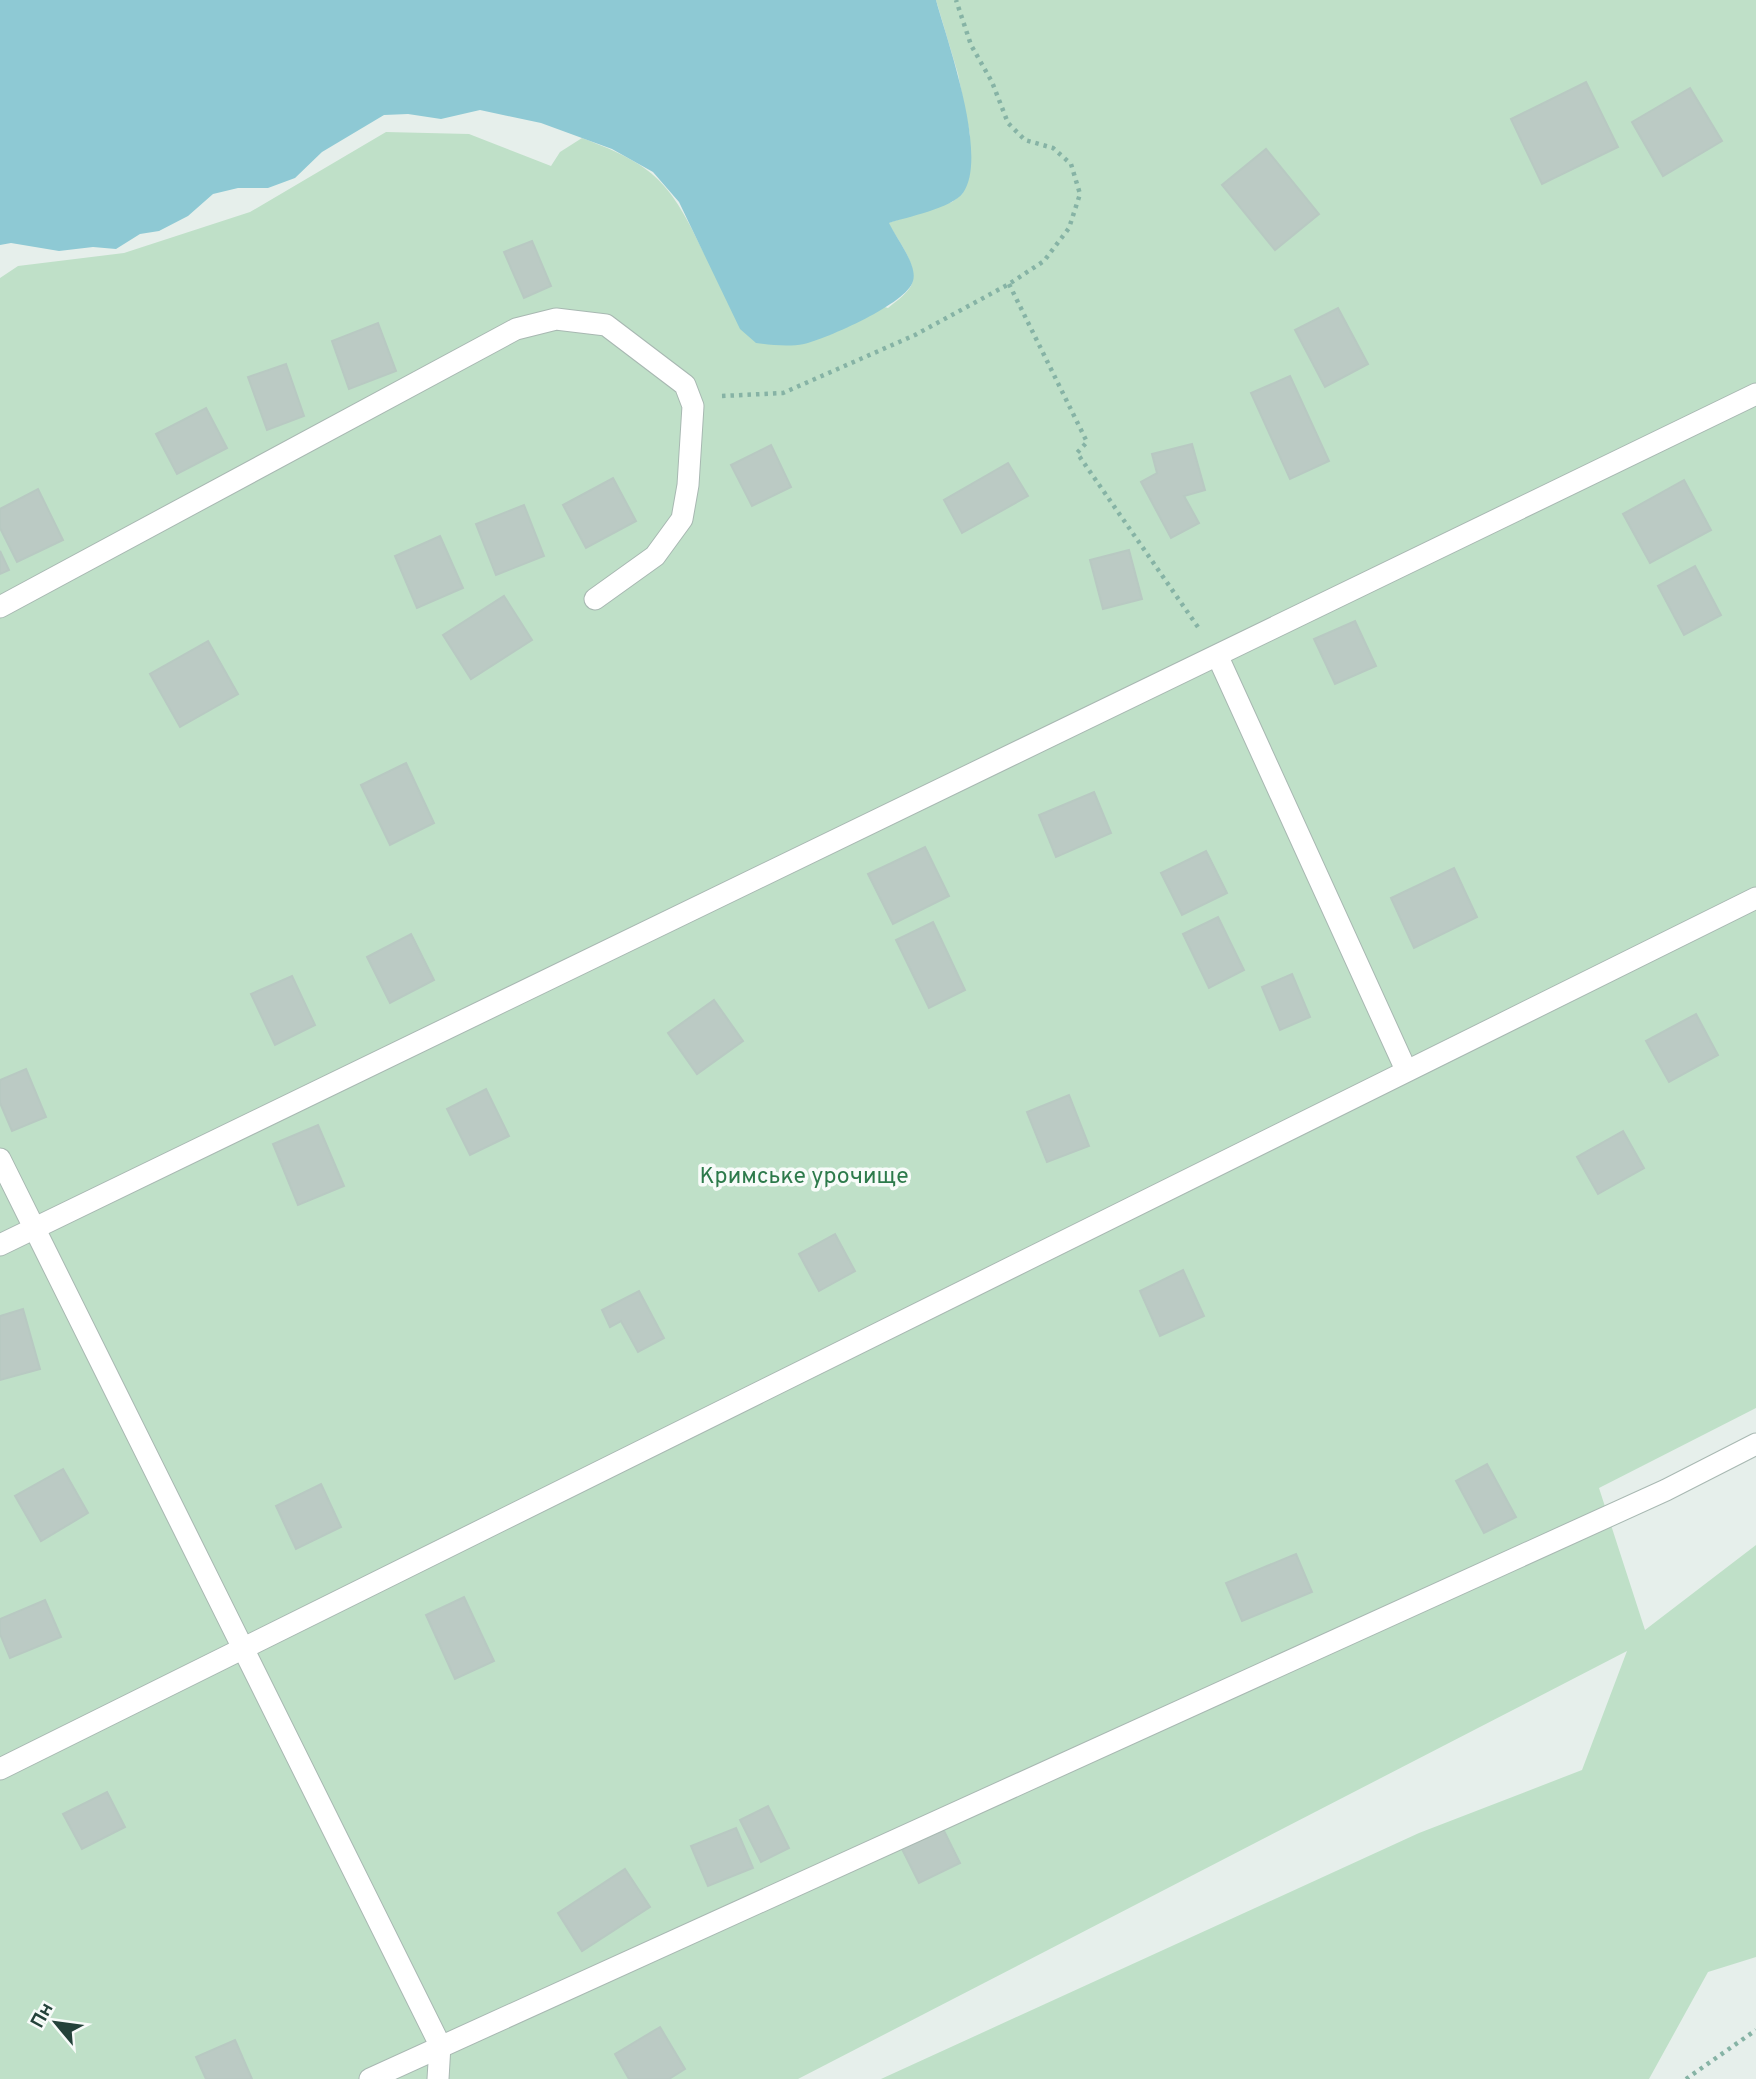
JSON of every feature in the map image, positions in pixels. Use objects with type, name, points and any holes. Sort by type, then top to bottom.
[{"type":"lane","points":[[0,607],[516,329],[556,319],[606,325],[685,385],[693,405],[693,429],[682,519],[655,556],[594,599]]},
{"type":"lane","points":[[0,1245],[1219,657],[1756,394]]},
{"type":"lane","points":[[1219,657],[1405,1070]]},
{"type":"lane","points":[[0,1769],[1756,898]]},
{"type":"lane","points":[[0,1159],[240,1649],[440,2045],[438,2079]]},
{"type":"lane","points":[[370,2079],[1640,1502],[1756,1444]]},
{"type":"path","points":[[685,385],[707,395],[783,393],[915,335],[1009,284],[1044,261],[1069,228],[1080,194],[1072,164],[1053,148],[1025,140],[1008,122],[992,82],[971,45],[956,0]]},
{"type":"path","points":[[1009,284],[1087,442],[1077,453],[1219,657]]},
{"type":"path","points":[[1686,2079],[1756,2030]]},
{"type":"green space","name":"Кримське урочище","points":[[936,0],[1756,0],[1756,1408],[1599,1488],[1645,1630],[1756,1545],[1756,1957],[1708,1972],[1649,2079],[881,2079],[1419,1833],[1582,1770],[1627,1651],[798,2079],[0,2079],[0,278],[18,266],[124,253],[250,212],[386,132],[469,134],[551,166],[560,152],[582,138],[607,148],[645,168],[658,180],[681,209],[704,253],[888,308],[909,289],[913,273],[907,255],[888,223],[952,202],[963,193],[970,135],[958,74]]},
{"type":"water","points":[[0,0],[936,0],[969,126],[970,176],[963,193],[949,203],[889,223],[912,267],[913,281],[908,290],[882,309],[847,328],[815,341],[792,345],[756,343],[740,329],[679,202],[653,172],[612,149],[541,123],[480,110],[441,119],[408,114],[384,115],[322,152],[295,178],[268,188],[238,188],[213,194],[188,216],[159,231],[140,234],[116,249],[93,247],[59,251],[11,243],[0,245]]},
{"type":"building","points":[[1586,82],[1618,147],[1542,184],[1511,119]]},
{"type":"building","points":[[1690,88],[1722,141],[1663,176],[1632,122]]},
{"type":"building","points":[[1266,149],[1319,214],[1275,250],[1222,185]]},
{"type":"building","points":[[532,241],[551,286],[524,298],[504,252]]},
{"type":"building","points":[[1338,308],[1368,364],[1325,387],[1295,330]]},
{"type":"building","points":[[378,323],[396,371],[349,389],[332,341]]},
{"type":"building","points":[[286,364],[304,416],[267,430],[248,377]]},
{"type":"building","points":[[1290,376],[1329,461],[1290,479],[1251,393]]},
{"type":"building","points":[[206,408],[227,448],[177,474],[156,434]]},
{"type":"building","points":[[1192,444],[1205,490],[1184,496],[1199,523],[1171,538],[1141,482],[1157,473],[1152,454]]},
{"type":"building","points":[[771,445],[791,487],[752,506],[731,465]]},
{"type":"building","points":[[1008,463],[1028,496],[962,533],[944,500]]},
{"type":"building","points":[[613,478],[636,521],[586,548],[563,505]]},
{"type":"building","points":[[1684,480],[1711,530],[1650,563],[1623,514]]},
{"type":"building","points":[[38,489],[63,540],[17,562],[0,528],[0,509]]},
{"type":"building","points":[[524,505],[544,556],[496,575],[476,524]]},
{"type":"building","points":[[440,536],[463,588],[417,608],[395,556]]},
{"type":"building","points":[[1129,550],[1142,599],[1103,609],[1090,560]]},
{"type":"building","points":[[0,551],[9,570],[0,574]]},
{"type":"building","points":[[1695,566],[1721,615],[1684,635],[1658,586]]},
{"type":"building","points":[[504,596],[532,640],[471,679],[443,635]]},
{"type":"building","points":[[1355,621],[1376,666],[1335,684],[1314,639]]},
{"type":"building","points":[[208,641],[238,694],[180,727],[150,674]]},
{"type":"building","points":[[406,763],[434,823],[390,845],[361,785]]},
{"type":"building","points":[[1094,792],[1111,833],[1056,857],[1039,815]]},
{"type":"building","points":[[925,847],[949,896],[893,924],[868,874]]},
{"type":"building","points":[[1206,851],[1227,893],[1182,915],[1161,873]]},
{"type":"building","points":[[1454,868],[1477,917],[1414,948],[1391,898]]},
{"type":"building","points":[[1218,917],[1244,970],[1209,988],[1183,934]]},
{"type":"building","points":[[933,922],[965,990],[929,1008],[896,940]]},
{"type":"building","points":[[411,934],[434,980],[390,1003],[367,957]]},
{"type":"building","points":[[1292,974],[1310,1017],[1280,1030],[1262,987]]},
{"type":"building","points":[[292,976],[315,1025],[275,1045],[251,994]]},
{"type":"building","points":[[714,1000],[743,1041],[697,1074],[668,1033]]},
{"type":"building","points":[[1696,1014],[1718,1055],[1669,1082],[1646,1041]]},
{"type":"building","points":[[26,1069],[46,1117],[12,1131],[0,1103],[0,1080]]},
{"type":"building","points":[[486,1089],[509,1136],[470,1155],[447,1109]]},
{"type":"building","points":[[1069,1095],[1089,1146],[1047,1162],[1027,1112]]},
{"type":"building","points":[[318,1125],[344,1186],[298,1205],[273,1144]]},
{"type":"building","points":[[1623,1131],[1644,1168],[1598,1194],[1577,1157]]},
{"type":"building","points":[[835,1234],[855,1271],[819,1291],[799,1254]]},
{"type":"building","points":[[1183,1270],[1204,1316],[1160,1336],[1140,1291]]},
{"type":"building","points":[[639,1291],[664,1338],[638,1352],[621,1321],[610,1327],[602,1310]]},
{"type":"building","points":[[23,1309],[40,1369],[0,1380],[0,1316]]},
{"type":"building","points":[[1487,1464],[1516,1517],[1484,1533],[1456,1481]]},
{"type":"building","points":[[63,1469],[88,1513],[41,1541],[15,1496]]},
{"type":"building","points":[[321,1484],[341,1527],[296,1549],[276,1506]]},
{"type":"building","points":[[1296,1554],[1312,1592],[1242,1621],[1226,1583]]},
{"type":"building","points":[[464,1597],[494,1661],[455,1679],[426,1615]]},
{"type":"building","points":[[45,1600],[61,1637],[10,1658],[0,1634],[0,1619]]},
{"type":"building","points":[[107,1792],[125,1827],[82,1849],[63,1814]]},
{"type":"building","points":[[768,1806],[789,1848],[761,1862],[740,1820]]},
{"type":"building","points":[[942,1827],[960,1863],[919,1883],[901,1847]]},
{"type":"building","points":[[736,1828],[753,1868],[708,1886],[691,1846]]},
{"type":"building","points":[[625,1869],[650,1907],[582,1951],[558,1913]]},
{"type":"building","points":[[660,2027],[685,2069],[669,2079],[629,2079],[615,2054]]},
{"type":"building","points":[[235,2040],[252,2079],[206,2079],[196,2057]]}]
